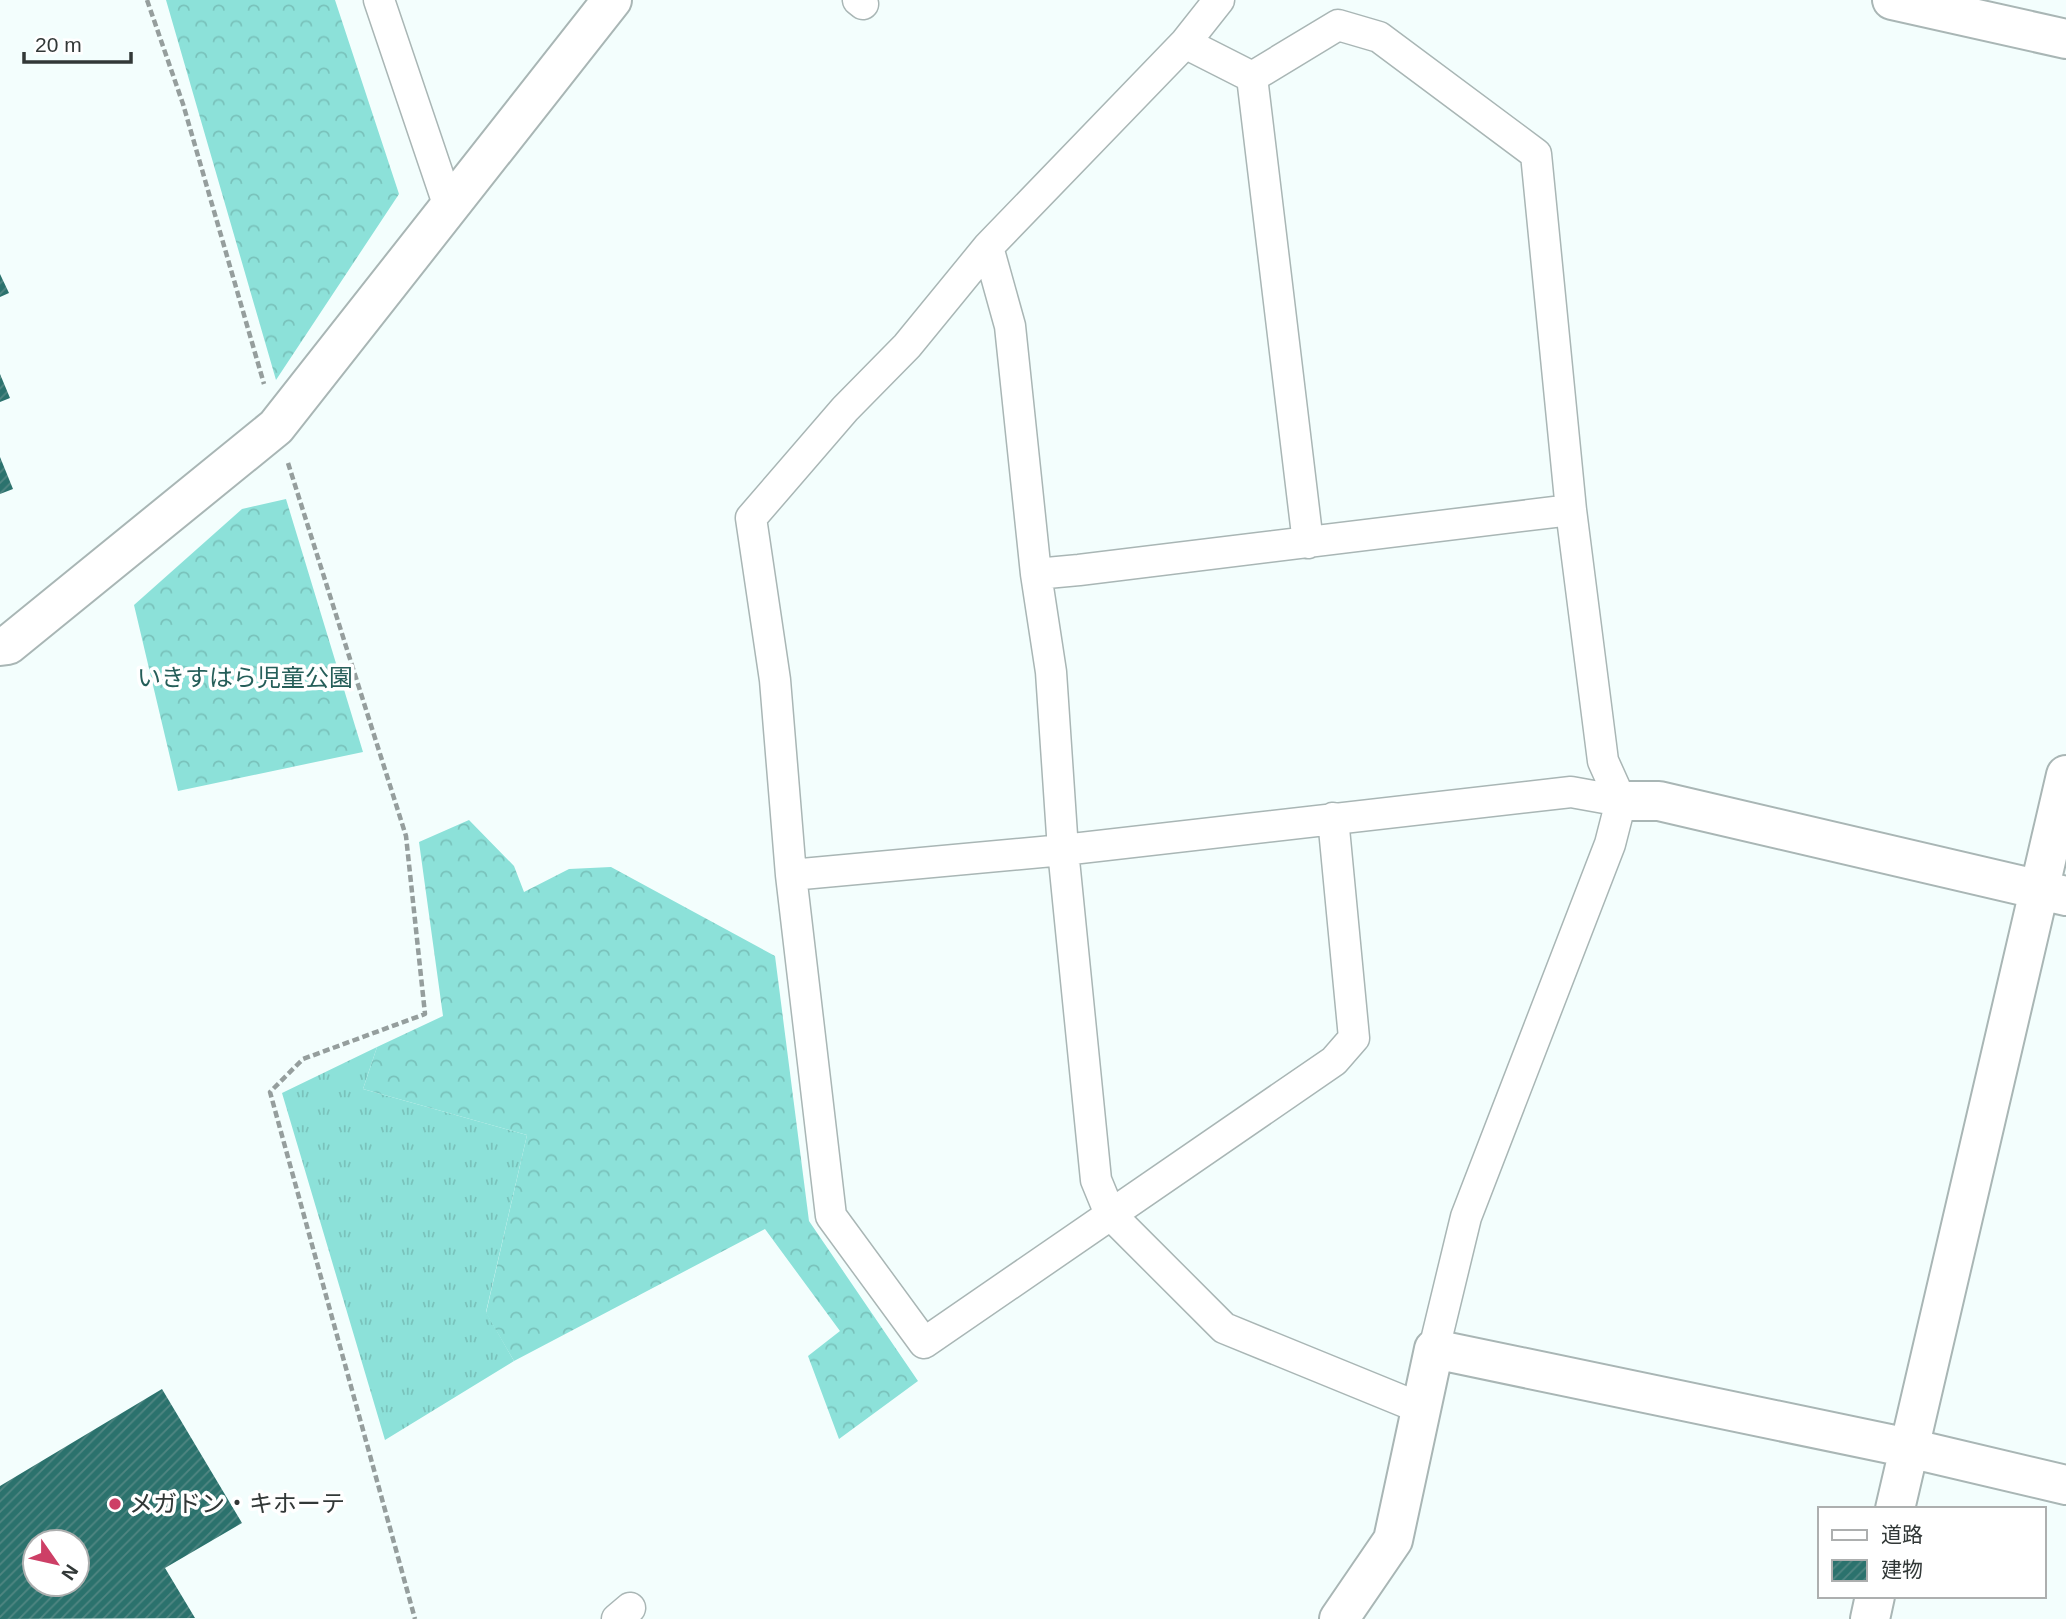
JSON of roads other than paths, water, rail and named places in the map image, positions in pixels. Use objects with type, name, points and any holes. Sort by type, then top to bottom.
[{"type":"street","points":[[379,0],[449,208]]},
{"type":"street","points":[[0,646],[8,645],[276,427],[612,0]]},
{"type":"street","points":[[1219,0],[1185,43],[988,247],[907,346],[845,409],[751,518],[775,680],[791,875],[831,1216],[924,1343],[1334,1061],[1354,1038],[1333,818]]},
{"type":"street","points":[[1892,0],[2066,39]]},
{"type":"street","points":[[1252,77],[1338,25],[1379,37],[1536,154],[1571,510],[1604,761],[1621,801],[1610,844],[1466,1217],[1420,1408],[1393,1540],[1339,1619]]},
{"type":"street","points":[[1185,43],[1252,77]]},
{"type":"street","points":[[1252,77],[1308,543]]},
{"type":"street","points":[[988,247],[1010,326],[1036,573],[1051,672],[1063,850],[1096,1180],[1110,1214],[1224,1328],[1420,1408]]},
{"type":"street","points":[[1036,573],[1571,510]]},
{"type":"street","points":[[1895,1507],[2053,893],[2066,775]]},
{"type":"street","points":[[791,875],[1063,850],[1571,792],[1621,801],[1659,801],[2053,893]]},
{"type":"street","points":[[1434,1349],[1909,1448],[2066,1486]]},
{"type":"street","points":[[1870,1619],[1875,1598]]},
{"type":"place","name":"メガドン・キホーテ","points":[[115,1504]]},
{"type":"park label","name":"いきすはら児童公園","points":[[245,678]]}]
